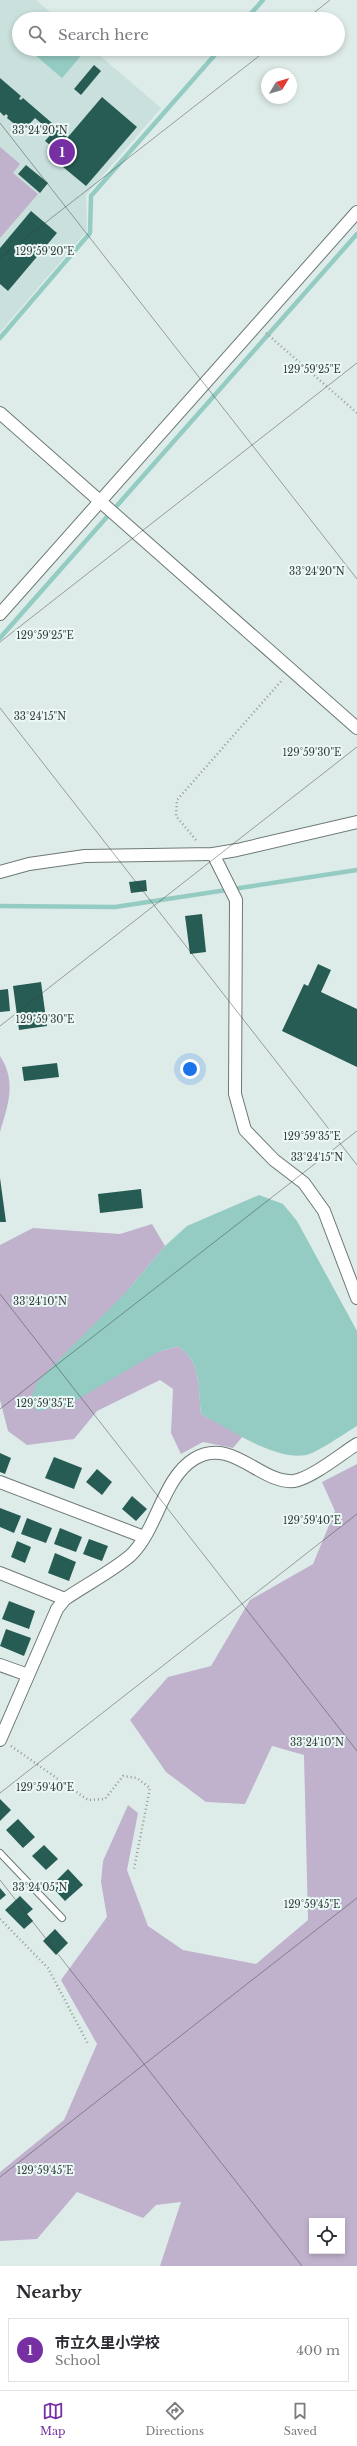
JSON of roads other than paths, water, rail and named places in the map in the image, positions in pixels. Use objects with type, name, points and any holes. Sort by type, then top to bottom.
[{"type":"street","points":[[0,614],[104,502],[357,212]]},
{"type":"street","points":[[0,413],[104,502],[357,728]]},
{"type":"street","points":[[0,872],[28,864],[85,856],[213,854],[237,850],[357,822]]},
{"type":"street","points":[[213,854],[229,881],[236,900],[235,1094],[245,1130],[274,1160],[304,1183],[324,1211],[357,1298]]},
{"type":"street","points":[[4,1743],[28,1675],[57,1609],[65,1599],[131,1555],[144,1537],[179,1473],[194,1459],[208,1454],[234,1456],[275,1477],[294,1481],[309,1475],[357,1444]]},
{"type":"street","points":[[0,1482],[144,1537]]},
{"type":"street","points":[[0,1573],[65,1599]]},
{"type":"street","points":[[0,1665],[28,1675]]},
{"type":"lane","points":[[0,1853],[62,1918]]},
{"type":"waterway","points":[[252,12],[263,0]]},
{"type":"waterway","points":[[0,338],[90,233],[91,196],[214,56]]},
{"type":"waterway","points":[[0,638],[357,234]]},
{"type":"waterway","points":[[0,906],[115,907],[357,870]]},
{"type":"place","name":"市立久里小学校","points":[[62,152]]}]
